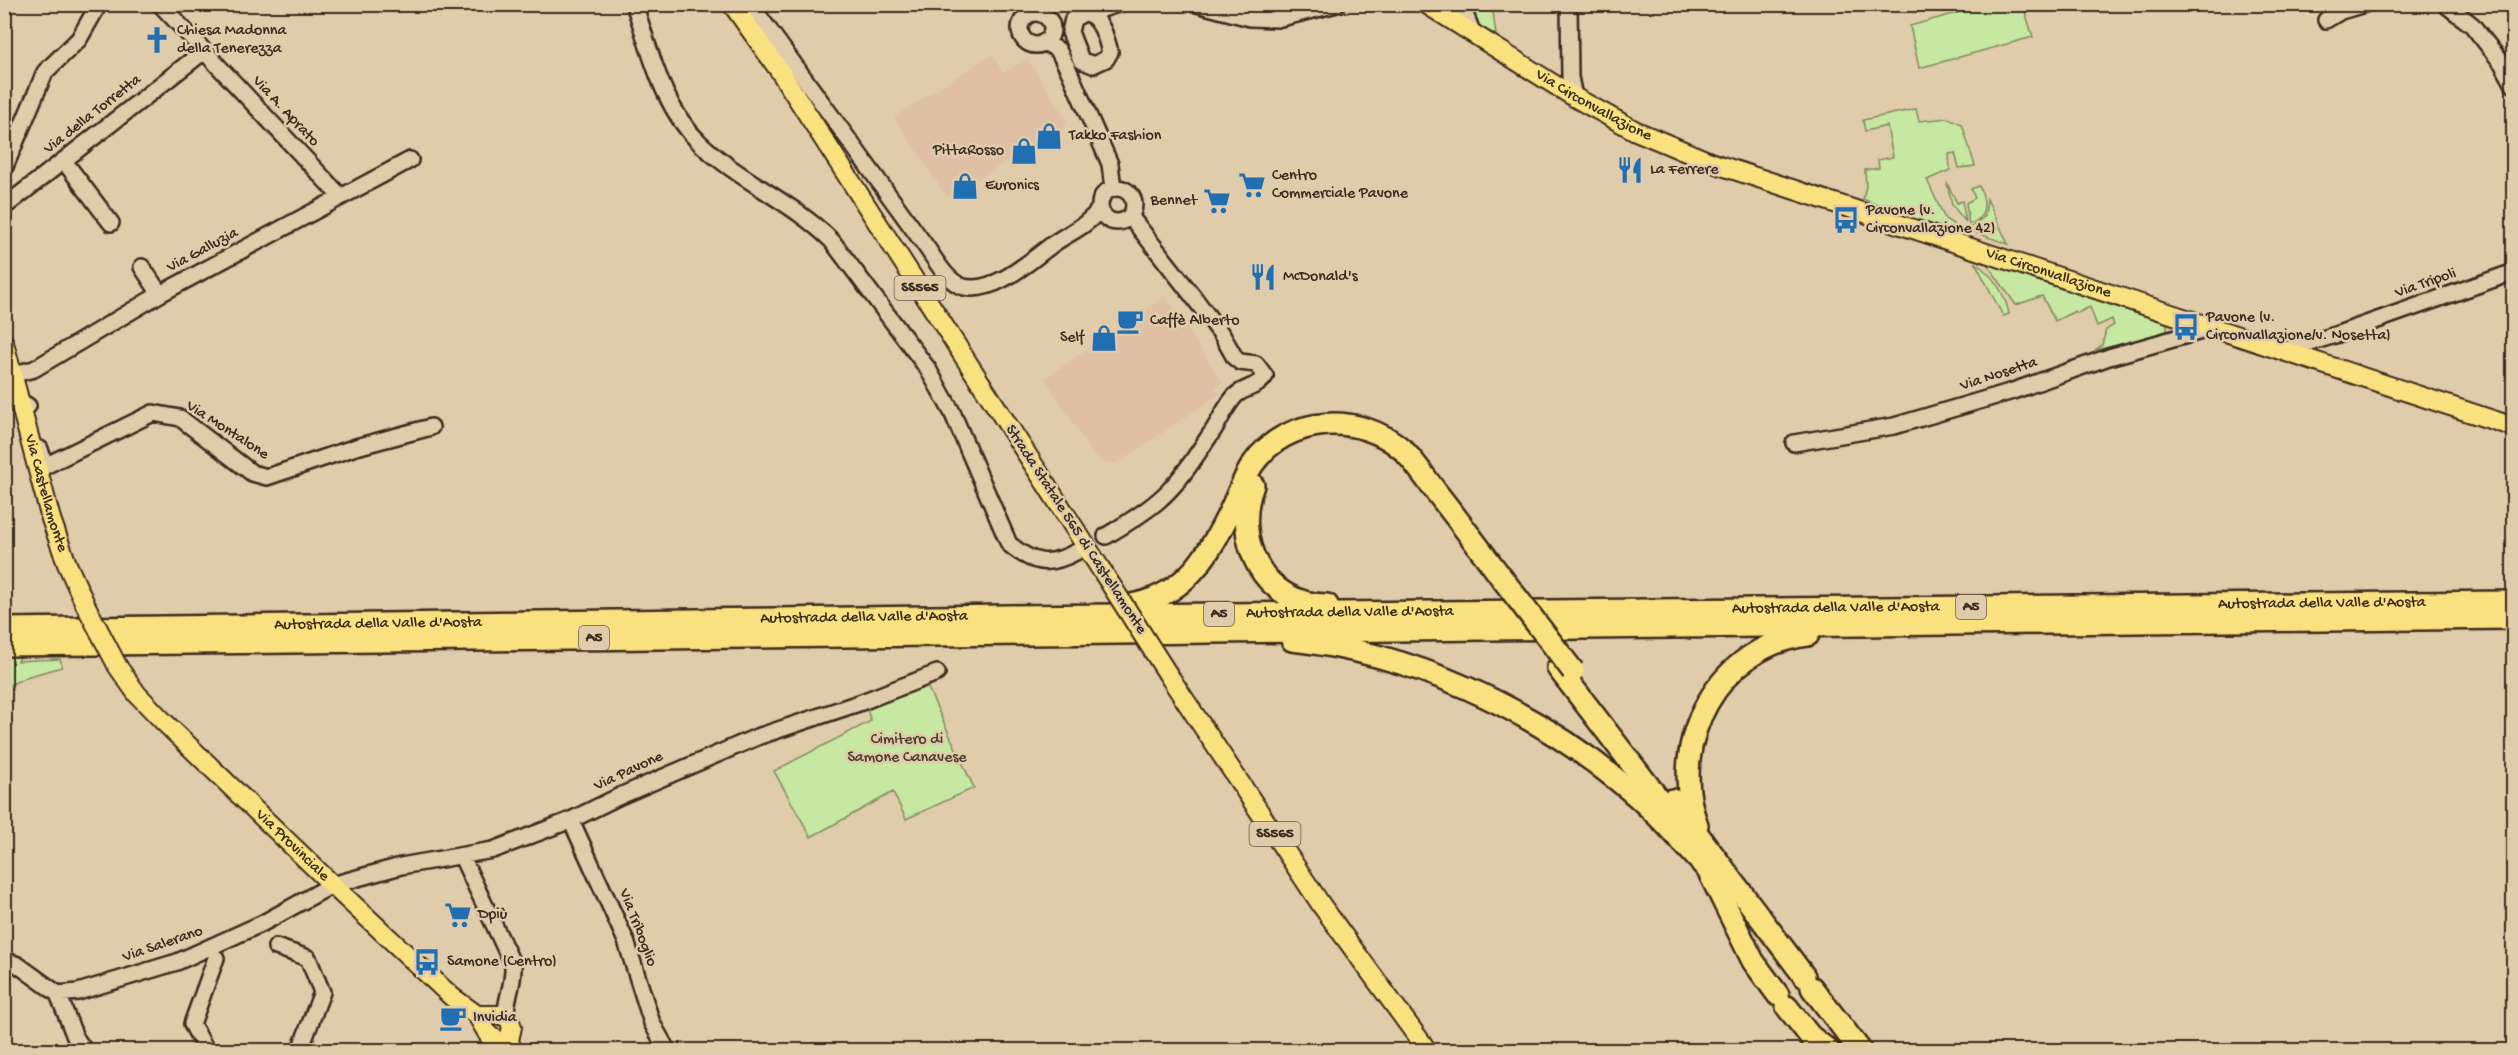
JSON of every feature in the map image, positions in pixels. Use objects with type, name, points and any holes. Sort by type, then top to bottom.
[{"type":"highway","points":[[1008,616],[1038,610],[1120,607],[1151,601],[1162,595],[1185,580],[1212,548],[1246,477],[1261,455],[1294,432],[1329,424],[1349,425],[1373,431],[1404,451],[1494,576]]},
{"type":"highway","points":[[1429,612],[1366,605],[1316,604],[1296,598],[1275,585],[1258,566],[1247,541],[1245,527],[1245,512],[1252,486],[1272,458],[1291,444],[1326,433],[1353,434],[1378,443],[1400,459],[1494,576],[1657,795],[1711,873],[1753,961],[1810,1036],[1828,1050]]},
{"type":"highway","name":"Autostrada della Valle d'Aosta","points":[[4,629],[1008,616],[2514,602]]},
{"type":"highway","name":"Autostrada della Valle d'Aosta","points":[[4,645],[2514,618]]},
{"type":"highway","points":[[1703,839],[1689,801],[1689,757],[1695,727],[1701,713],[1725,678],[1754,653],[1779,640],[1826,633],[1865,632],[1909,623]]},
{"type":"highway","points":[[1184,631],[1231,639],[1300,641],[1358,652],[1437,676],[1477,693],[1567,743],[1623,783],[1711,873]]},
{"type":"highway","points":[[1565,669],[1703,839],[1860,1050]]},
{"type":"main road","name":"Strada Statale 565 di Castellamonte","points":[[732,4],[779,70],[1171,679],[1322,906],[1379,988],[1427,1050]]},
{"type":"main road","name":"Via Circonvallazione","points":[[1431,7],[1574,97],[1636,131],[1710,162],[2514,427]]},
{"type":"main road","name":"Via Castellamonte","points":[[4,343],[14,374],[9,406],[67,564],[118,667]]},
{"type":"main road","name":"Via Provinciale","points":[[118,667],[137,694],[162,720],[332,885],[452,997],[498,1030]]},
{"type":"street","name":"Via della Torretta","points":[[4,170],[45,72],[79,39],[99,4]]},
{"type":"street","name":"Via A. Aprato","points":[[160,4],[341,197]]},
{"type":"street","points":[[634,4],[664,90],[678,117],[699,142],[716,156],[814,223],[832,241],[928,369],[952,412],[1009,544],[1024,557],[1041,562],[1056,561],[1076,552]]},
{"type":"street","points":[[748,4],[949,278],[961,286],[983,286],[1011,275],[1053,244],[1084,226],[1100,208],[1104,193],[1113,188],[1125,189],[1132,197],[1134,207],[1130,216],[1121,222],[1110,220],[1100,208]]},
{"type":"street","points":[[1094,15],[1102,9],[1118,4]]},
{"type":"street","points":[[1197,4],[1250,18],[1277,19],[1337,4]]},
{"type":"street","points":[[1461,4],[1473,34]]},
{"type":"street","points":[[1569,4],[1570,77],[1574,97]]},
{"type":"street","points":[[2326,20],[2341,11],[2366,4]]},
{"type":"street","points":[[2445,4],[2472,25],[2502,63],[2514,85]]},
{"type":"street","points":[[1051,23],[1063,18],[1073,19],[1086,12],[1094,15],[1104,32],[1110,52],[1106,59],[1093,64],[1081,60],[1070,32],[1073,19]]},
{"type":"street","points":[[1044,42],[1051,34],[1051,23],[1045,15],[1035,13],[1026,16],[1020,25],[1021,35],[1029,43],[1044,42],[1058,50],[1069,70],[1110,164],[1113,188]]},
{"type":"street","name":"Via della Torretta","points":[[4,207],[204,51]]},
{"type":"street","name":"Via Galluzia","points":[[14,374],[34,369],[160,294],[410,160]]},
{"type":"street","points":[[64,161],[111,223]]},
{"type":"street","points":[[1106,536],[1136,518],[1161,499],[1185,471],[1234,397],[1262,381],[1265,376],[1256,364],[1240,362],[1235,358],[1222,335],[1130,216]]},
{"type":"street","points":[[142,267],[160,294]]},
{"type":"street","name":"Via Tripoli","points":[[2283,351],[2514,272]]},
{"type":"street","name":"Via Nosetta","points":[[1794,443],[1894,426],[2013,391],[2109,357],[2212,328]]},
{"type":"street","name":"Via Montalone","points":[[9,406],[30,407],[45,466],[153,413],[180,418],[252,473],[267,477],[356,447],[431,427]]},
{"type":"street","name":"Via Pavone","points":[[332,885],[401,866],[493,850],[571,820],[620,796],[757,737],[859,703],[937,673]]},
{"type":"street","name":"Via Triboglio","points":[[571,820],[626,941],[652,1023],[668,1050]]},
{"type":"street","points":[[462,857],[513,965],[514,980],[498,1030]]},
{"type":"street","name":"Via Salerano","points":[[58,994],[78,992],[177,962],[263,923],[332,885]]},
{"type":"street","points":[[276,947],[308,958],[322,992],[300,1050]]},
{"type":"street","points":[[206,1050],[192,1024],[216,958]]},
{"type":"street","points":[[4,960],[18,965],[58,994],[75,1037],[84,1050]]},
{"type":"shaded area","points":[[992,54],[1003,73],[1028,59],[1067,121],[1064,127],[947,197],[894,117]]},
{"type":"shaded area","points":[[1166,296],[1222,382],[1215,388],[1220,394],[1117,463],[1106,463],[1093,455],[1045,378]]},
{"type":"green space","points":[[1467,5],[1492,5],[1496,35],[1478,25]]},
{"type":"green space","points":[[1985,5],[2023,5],[2033,37],[1919,68],[1910,26]]},
{"type":"green space","points":[[1916,109],[1919,121],[1948,118],[1962,124],[1975,166],[1959,168],[1955,153],[1949,154],[1950,170],[1927,180],[1945,219],[1953,224],[1957,231],[1952,235],[1863,199],[1866,186],[1865,170],[1879,168],[1878,160],[1893,157],[1887,126],[1865,131],[1863,120]]},
{"type":"green space","points":[[1947,183],[1957,203],[1962,201],[1966,222],[1952,205]]},
{"type":"green space","points":[[1979,186],[1984,208],[1980,218],[1969,224],[1966,203],[1975,198],[1971,189]]},
{"type":"green space","points":[[1987,199],[2008,244],[1971,231],[1970,228],[1985,216]]},
{"type":"green space","points":[[1985,261],[2167,323],[2167,334],[2095,350],[2102,345],[2106,330],[2114,325],[2112,319],[2097,326],[2090,307],[2077,313],[2075,311],[2055,321],[2042,296],[2016,305]]},
{"type":"green space","points":[[1975,262],[1997,285],[2009,314],[2003,316]]},
{"type":"green space","points":[[21,655],[18,661],[60,659],[62,667],[29,676],[5,687],[5,656]]},
{"type":"green space","name":"Cimitero di Samone Canavese","points":[[926,684],[974,788],[906,819],[893,792],[811,837],[774,771],[871,721],[867,710]]},
{"type":"place","name":"Chiesa Madonna della Tenerezza","points":[[157,40]]},
{"type":"place","name":"Takko Fashion","points":[[1049,136]]},
{"type":"place","name":"PittaRosso","points":[[1024,151]]},
{"type":"place","name":"La Ferrere","points":[[1630,170]]},
{"type":"place","name":"Centro Commerciale Pavone","points":[[1252,185]]},
{"type":"place","name":"Euronics","points":[[965,186]]},
{"type":"place","name":"Bennet","points":[[1217,201]]},
{"type":"place","name":"Pavone (v. Circonvallazione 42)","points":[[1846,220]]},
{"type":"place","name":"McDonald's","points":[[1263,277]]},
{"type":"place","name":"Caffè Alberto","points":[[1130,321]]},
{"type":"place","name":"Pavone (v. Circonvallazione/v. Nosetta)","points":[[2186,327]]},
{"type":"place","name":"Self","points":[[1104,338]]},
{"type":"place","name":"Dpiù","points":[[458,915]]},
{"type":"place","name":"Samone (Centro)","points":[[427,962]]},
{"type":"place","name":"Invidia","points":[[453,1018]]}]
